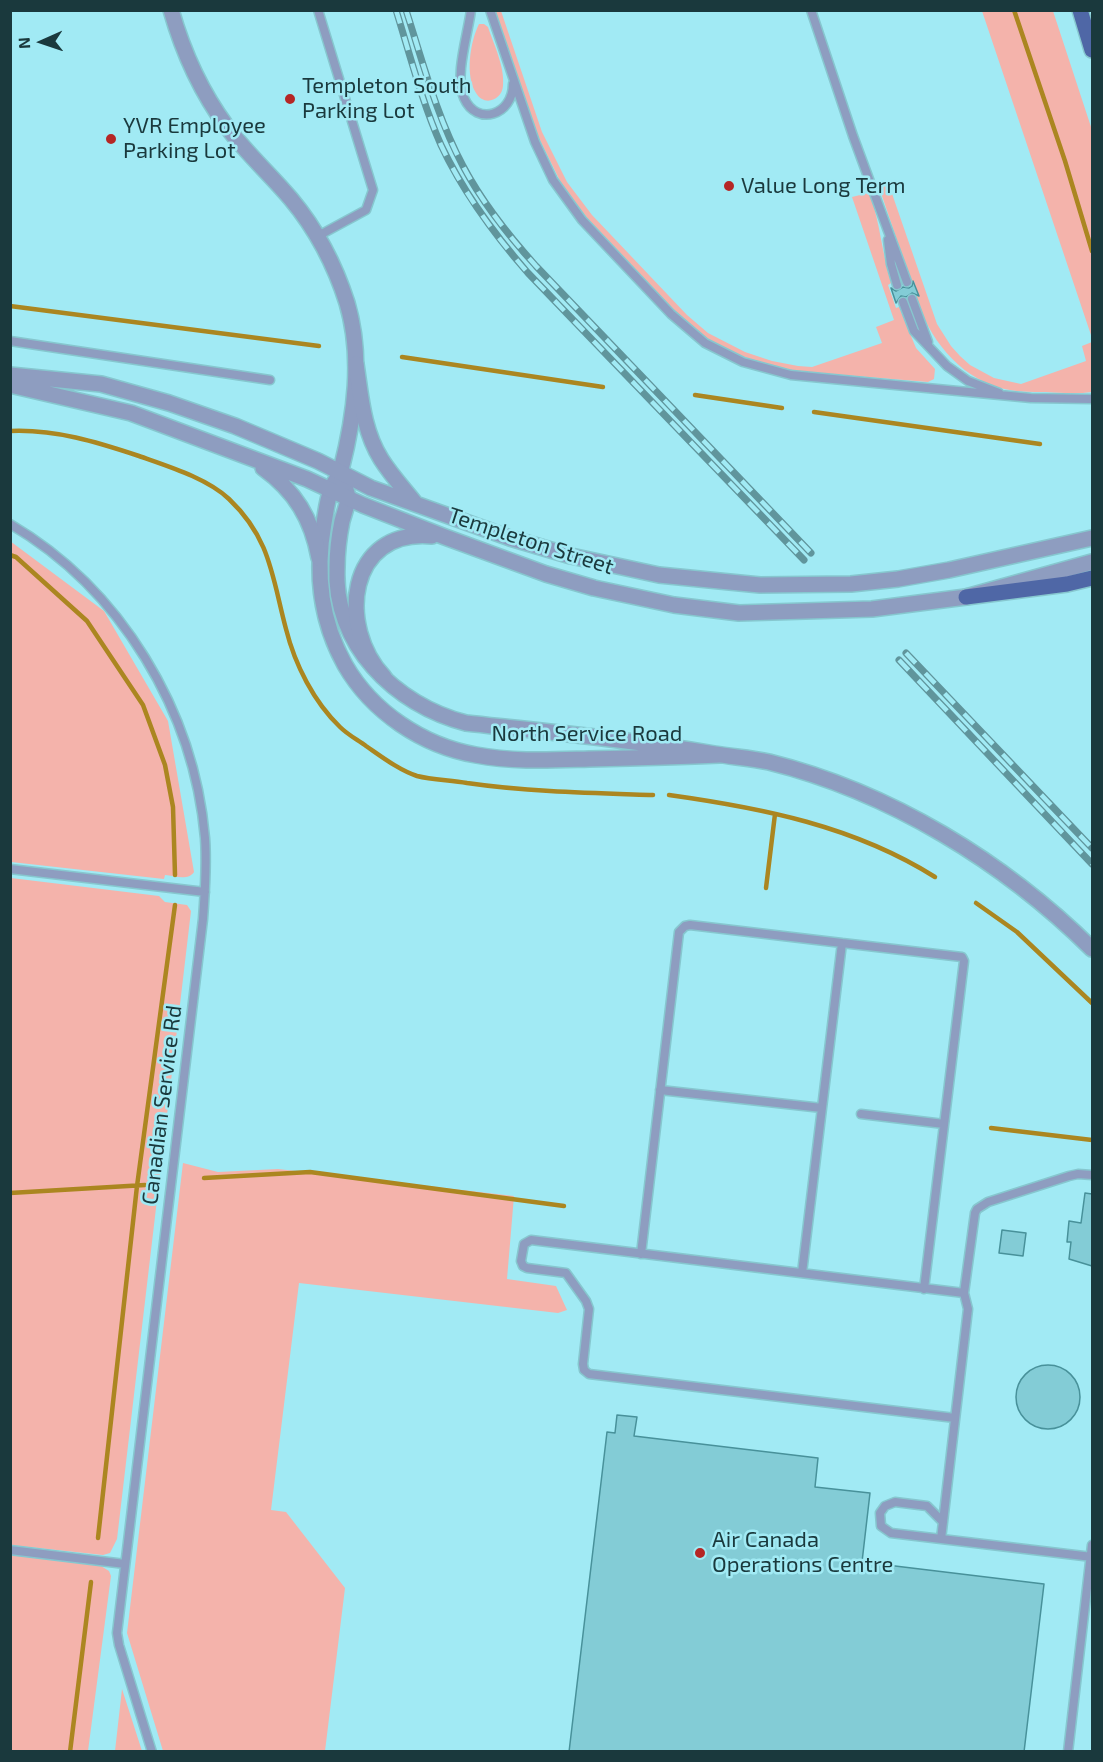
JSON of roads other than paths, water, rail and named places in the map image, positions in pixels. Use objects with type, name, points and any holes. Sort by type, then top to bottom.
[{"type":"main road","points":[[1080,10],[1092,50]]},
{"type":"main road","points":[[966,597],[1092,579]]},
{"type":"street","points":[[171,10],[185,52],[213,106],[241,144],[291,199],[318,236],[347,304],[355,343],[356,393],[340,473],[330,490]]},
{"type":"street","points":[[356,364],[363,413],[374,447],[387,468],[415,503]]},
{"type":"street","name":"Templeton Street","points":[[10,375],[101,384],[169,403],[234,426],[364,485],[510,538],[613,566],[659,575],[760,585],[851,584],[898,579],[1001,560],[1092,538]]},
{"type":"street","name":"Templeton Street","points":[[10,385],[131,413],[224,446],[445,537],[546,574],[594,588],[674,605],[739,613],[872,609],[966,597],[1092,562]]},
{"type":"street","points":[[224,446],[275,476],[297,499],[313,530],[319,558]]},
{"type":"street","name":"North Service Road","points":[[340,473],[348,498],[338,548],[338,592],[349,633],[368,663],[420,704],[451,719],[466,723],[660,744],[766,762],[813,775],[862,794],[920,822],[960,845],[1013,881],[1065,923],[1092,949]]},
{"type":"street","name":"North Service Road","points":[[330,490],[319,558],[320,588],[325,617],[335,645],[349,671],[381,709],[423,738],[466,753],[515,759],[656,758],[718,754]]},
{"type":"street","points":[[384,677],[370,661],[361,636],[357,609],[359,577],[374,554],[395,540],[412,536],[445,537]]},
{"type":"lane","points":[[318,10],[373,190],[366,210],[318,236]]},
{"type":"lane","points":[[471,10],[461,75],[464,98],[478,112],[497,113],[503,110],[513,93],[513,80]]},
{"type":"lane","points":[[490,10],[513,80],[546,166],[565,197],[582,220],[671,314],[705,343],[743,362],[791,375],[1008,396],[1068,400],[1092,399]]},
{"type":"lane","points":[[812,10],[853,136],[907,282]]},
{"type":"lane","points":[[888,231],[891,264],[897,285]]},
{"type":"lane","points":[[912,299],[925,337],[934,353]]},
{"type":"lane","points":[[903,302],[914,331],[934,353],[968,381],[1008,396]]},
{"type":"lane","points":[[10,341],[270,380]]},
{"type":"lane","name":"Canadian Service Rd","points":[[10,524],[51,553],[79,577],[120,621],[151,668],[174,715],[194,774],[205,837],[205,892],[117,1639],[152,1752]]},
{"type":"lane","points":[[10,868],[205,892]]},
{"type":"lane","points":[[641,1254],[678,936],[682,928],[690,926],[962,957],[964,961],[924,1288]]},
{"type":"lane","points":[[802,1273],[842,943]]},
{"type":"lane","points":[[660,1090],[822,1108]]},
{"type":"lane","points":[[861,1114],[944,1124]]},
{"type":"lane","points":[[941,1539],[968,1309],[964,1293],[977,1209],[988,1202],[1069,1176],[1092,1175]]},
{"type":"lane","points":[[955,1418],[589,1374],[583,1364],[588,1305],[566,1274],[528,1268],[523,1266],[521,1261],[524,1244],[531,1240],[964,1293]]},
{"type":"lane","points":[[943,1522],[927,1506],[896,1502],[885,1506],[879,1517],[881,1526],[891,1533],[1092,1557]]},
{"type":"lane","points":[[1068,1752],[1092,1545]]},
{"type":"lane","points":[[10,1551],[125,1564]]},
{"type":"waterway","points":[[1014,10],[1065,161],[1092,251]]},
{"type":"waterway","points":[[10,306],[319,346]]},
{"type":"waterway","points":[[402,357],[603,387]]},
{"type":"waterway","points":[[695,395],[782,408]]},
{"type":"waterway","points":[[814,412],[1040,444]]},
{"type":"waterway","points":[[10,431],[60,434],[107,446],[186,473],[210,485],[229,499],[243,514],[262,544],[273,576],[290,643],[300,669],[314,694],[343,730],[397,767],[417,776],[490,786],[560,792],[653,795]]},
{"type":"waterway","points":[[10,555],[16,557],[87,621],[143,705],[165,765],[173,807],[175,875]]},
{"type":"waterway","points":[[669,795],[773,813],[840,832],[904,859],[935,877]]},
{"type":"waterway","points":[[766,888],[775,814]]},
{"type":"waterway","points":[[976,903],[1017,932],[1092,1003]]},
{"type":"waterway","points":[[98,1538],[137,1186],[175,905]]},
{"type":"waterway","points":[[991,1128],[1092,1140]]},
{"type":"waterway","points":[[204,1178],[310,1172],[564,1206]]},
{"type":"waterway","points":[[10,1193],[145,1185]]},
{"type":"waterway","points":[[70,1752],[91,1582]]},
{"type":"railway","points":[[396,10],[434,129],[459,179],[491,228],[528,273],[804,560]]},
{"type":"railway","points":[[406,10],[431,90],[454,147],[470,179],[496,218],[536,266],[811,553]]},
{"type":"railway","points":[[906,653],[1092,848]]},
{"type":"railway","points":[[899,660],[1092,864]]},
{"type":"place","name":"Templeton South Parking Lot","points":[[290,99]]},
{"type":"place","name":"YVR Employee Parking Lot","points":[[111,139]]},
{"type":"place","name":"Value Long Term","points":[[729,186]]},
{"type":"place","name":"Air Canada Operations Centre","points":[[700,1553]]}]
